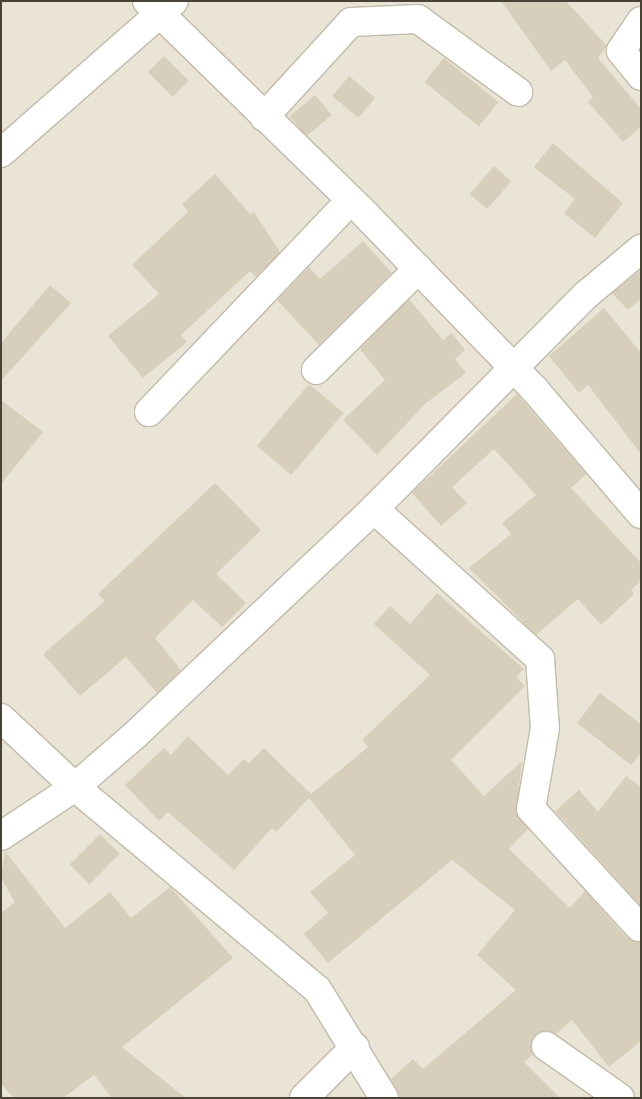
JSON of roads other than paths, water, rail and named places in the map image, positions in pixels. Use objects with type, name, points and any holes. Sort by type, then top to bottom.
[{"type":"street","points":[[1,153],[160,6],[264,117],[418,269],[514,368],[641,514]]},
{"type":"street","points":[[264,117],[351,22],[418,19],[518,92]]},
{"type":"street","points":[[641,20],[621,51],[641,76]]},
{"type":"street","points":[[149,412],[350,201]]},
{"type":"street","points":[[1,836],[75,787],[374,509],[586,295],[641,249]]},
{"type":"street","points":[[316,370],[418,269]]},
{"type":"street","points":[[374,509],[540,659],[545,728],[531,809],[639,927]]},
{"type":"street","points":[[1,718],[75,787],[317,989],[355,1047],[384,1098]]},
{"type":"street","points":[[546,1046],[620,1098]]},
{"type":"street","points":[[304,1098],[355,1047]]}]
